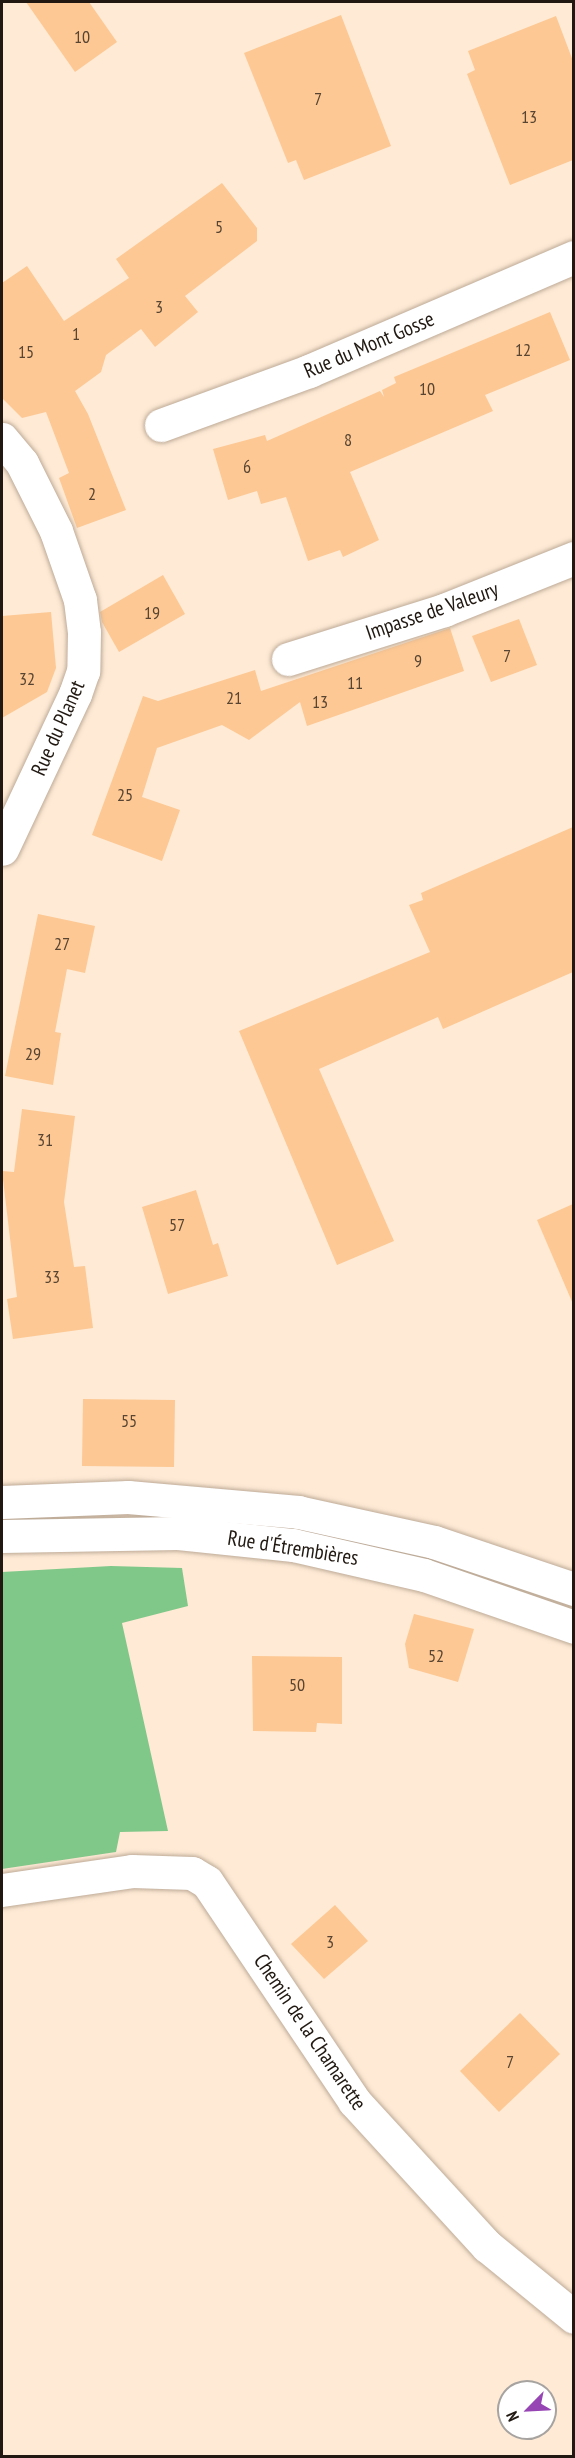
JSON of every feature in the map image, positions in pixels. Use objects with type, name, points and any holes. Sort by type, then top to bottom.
[{"type":"street","name":"Rue du Mont Gosse","points":[[161,425],[309,371],[573,257]]},
{"type":"street","name":"Rue du Planet","points":[[2,439],[22,464],[56,531],[78,592],[84,632],[83,671],[75,694],[2,849]]},
{"type":"street","name":"Impasse de Valeury","points":[[288,659],[444,610],[573,558]]},
{"type":"street","name":"Rue d'Étrembières","points":[[2,1502],[151,1498],[298,1512],[434,1542],[573,1589]]},
{"type":"street","name":"Rue d'Étrembières","points":[[2,1536],[178,1533],[293,1545],[424,1575],[573,1628]]},
{"type":"street","name":"Chemin de la Chamarette","points":[[2,1890],[132,1871],[192,1873],[207,1882],[354,2102],[487,2246],[573,2317]]},
{"type":"green space","points":[[111,1566],[182,1568],[188,1606],[122,1623],[168,1831],[120,1832],[116,1852],[2,1869],[2,1572]]},
{"type":"building","points":[[26,2],[89,2],[117,42],[75,72]]},
{"type":"building","points":[[341,15],[391,146],[304,180],[296,160],[288,163],[244,53]]},
{"type":"building","points":[[556,16],[573,61],[573,160],[510,185],[467,74],[475,70],[468,51]]},
{"type":"building","points":[[222,183],[257,228],[257,241],[185,296],[198,312],[155,347],[141,329],[106,355],[101,372],[75,391],[88,414],[126,510],[77,528],[59,478],[69,473],[46,412],[22,418],[2,398],[2,283],[27,266],[64,321],[129,278],[116,259]]},
{"type":"building","points":[[550,312],[570,360],[485,395],[493,411],[350,472],[379,540],[343,557],[340,550],[308,561],[286,497],[261,504],[257,491],[228,500],[213,449],[265,435],[267,441],[380,391],[384,397],[382,390],[396,383],[394,377]]},
{"type":"building","points":[[163,575],[185,614],[119,652],[102,622],[100,612]]},
{"type":"building","points":[[51,612],[56,668],[47,692],[2,718],[2,616]]},
{"type":"building","points":[[519,619],[537,665],[491,682],[472,636]]},
{"type":"building","points":[[450,628],[464,671],[307,726],[300,702],[249,740],[222,725],[157,748],[142,797],[180,810],[162,861],[92,835],[143,696],[158,701],[255,670],[261,691]]},
{"type":"building","points":[[573,827],[573,972],[443,1029],[438,1017],[319,1069],[394,1241],[337,1265],[239,1031],[430,952],[409,905],[423,900],[421,893]]},
{"type":"building","points":[[38,914],[95,926],[85,973],[67,969],[55,1032],[61,1033],[53,1085],[5,1076]]},
{"type":"building","points":[[22,1109],[75,1116],[64,1202],[74,1267],[85,1266],[93,1328],[13,1339],[7,1299],[17,1297],[2,1171],[14,1172]]},
{"type":"building","points":[[196,1190],[213,1245],[218,1243],[228,1276],[168,1294],[142,1207]]},
{"type":"building","points":[[573,1204],[573,1304],[537,1220]]},
{"type":"building","points":[[83,1399],[175,1400],[174,1467],[82,1466]]},
{"type":"building","points":[[414,1614],[474,1629],[458,1682],[409,1668],[405,1644]]},
{"type":"building","points":[[252,1656],[342,1657],[342,1724],[317,1723],[316,1732],[253,1731]]},
{"type":"building","points":[[335,1905],[368,1941],[324,1979],[291,1944]]},
{"type":"building","points":[[520,2013],[560,2054],[499,2112],[460,2071]]}]
